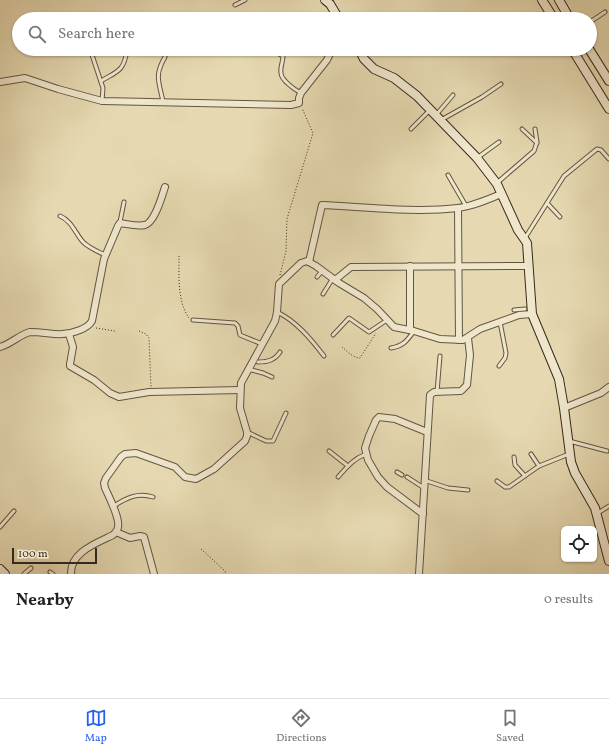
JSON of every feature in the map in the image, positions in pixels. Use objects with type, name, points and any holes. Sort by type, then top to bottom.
[{"type":"street","points":[[326,0],[335,12]]},
{"type":"street","points":[[542,0],[550,12]]},
{"type":"street","points":[[559,0],[566,12]]},
{"type":"street","points":[[0,82],[26,78],[102,101],[284,106],[299,103],[301,93],[329,56]]},
{"type":"street","points":[[362,56],[364,60],[374,69],[394,78],[417,96],[477,158],[502,194],[527,244],[529,310],[559,379],[569,454],[575,473],[597,514],[609,561]]},
{"type":"street","points":[[576,56],[609,109]]},
{"type":"street","points":[[593,56],[609,81]]},
{"type":"street","points":[[0,347],[9,344],[30,332],[69,334],[90,325],[105,255],[120,223],[140,225],[150,223],[165,187]]},
{"type":"street","points":[[309,262],[322,205],[414,209],[458,208],[478,204],[502,194]]},
{"type":"street","points":[[458,208],[459,340]]},
{"type":"street","points":[[71,574],[72,565],[82,551],[116,532],[118,520],[104,483],[109,473],[121,457],[125,454],[136,452],[175,467],[185,477],[196,479],[214,469],[245,441],[247,432],[241,414],[241,383],[248,369],[255,361],[275,321],[279,284],[301,263],[307,261],[309,262],[364,298],[394,327],[412,330],[440,338],[459,340],[468,338],[480,329],[529,310]]},
{"type":"street","points":[[410,266],[412,330]]},
{"type":"street","points":[[334,279],[350,267],[528,266]]},
{"type":"street","points":[[69,334],[73,347],[70,366],[94,380],[105,390],[119,397],[151,392],[240,390]]},
{"type":"street","points":[[419,574],[430,395],[431,393],[437,392],[461,391],[467,385],[470,355],[468,338]]},
{"type":"street","points":[[564,408],[601,393],[609,387]]},
{"type":"street","points":[[423,514],[386,487],[368,460],[365,448],[376,420],[379,418],[395,419],[427,432]]},
{"type":"street","points":[[116,532],[130,538],[140,536],[144,537],[154,574]]},
{"type":"street","points":[[0,570],[5,574]]},
{"type":"lane","points":[[235,5],[245,0]]},
{"type":"lane","points":[[597,17],[605,12]]},
{"type":"lane","points":[[92,56],[103,88],[102,101]]},
{"type":"lane","points":[[101,81],[118,71],[123,66],[126,56]]},
{"type":"lane","points":[[283,56],[281,76],[291,88],[301,93]]},
{"type":"lane","points":[[163,102],[158,75],[159,68],[165,57]]},
{"type":"lane","points":[[411,129],[436,115],[482,97],[501,84]]},
{"type":"lane","points":[[436,115],[452,95]]},
{"type":"lane","points":[[522,129],[537,143]]},
{"type":"lane","points":[[496,184],[534,151],[537,143],[535,129]]},
{"type":"lane","points":[[477,158],[499,142]]},
{"type":"lane","points":[[524,240],[564,176],[598,149],[602,150],[609,159]]},
{"type":"lane","points":[[448,175],[466,206]]},
{"type":"lane","points":[[120,223],[124,202]]},
{"type":"lane","points":[[546,203],[560,217]]},
{"type":"lane","points":[[60,216],[70,222],[78,236],[86,245],[105,255]]},
{"type":"lane","points":[[317,277],[322,271]]},
{"type":"lane","points":[[323,294],[334,279]]},
{"type":"lane","points":[[514,310],[529,310]]},
{"type":"lane","points":[[277,312],[286,316],[309,336],[324,356]]},
{"type":"lane","points":[[333,335],[349,318],[369,332],[381,325],[386,320]]},
{"type":"lane","points":[[192,320],[235,323],[238,326],[240,335],[262,345]]},
{"type":"lane","points":[[499,366],[505,358],[506,353],[500,322]]},
{"type":"lane","points":[[390,348],[404,344],[412,330]]},
{"type":"lane","points":[[255,361],[265,362],[275,359],[280,352]]},
{"type":"lane","points":[[437,392],[440,356]]},
{"type":"lane","points":[[248,369],[272,377]]},
{"type":"lane","points":[[247,432],[266,441],[273,441],[286,413]]},
{"type":"lane","points":[[567,441],[607,451]]},
{"type":"lane","points":[[329,451],[348,466]]},
{"type":"lane","points":[[338,477],[358,457],[366,454]]},
{"type":"lane","points":[[531,454],[539,466]]},
{"type":"lane","points":[[497,481],[505,487],[509,487],[539,466],[569,454]]},
{"type":"lane","points":[[514,457],[515,465],[525,476]]},
{"type":"lane","points":[[397,472],[402,475]]},
{"type":"lane","points":[[407,477],[424,488]]},
{"type":"lane","points":[[424,480],[448,488],[468,490]]},
{"type":"lane","points":[[112,507],[137,495],[144,495],[153,498]]},
{"type":"lane","points":[[597,514],[609,506]]},
{"type":"lane","points":[[0,527],[14,511]]},
{"type":"lane","points":[[24,574],[31,568]]},
{"type":"path","points":[[279,284],[286,251],[287,219],[313,133],[312,128],[299,103]]},
{"type":"path","points":[[179,256],[179,277],[182,301],[187,316],[192,320]]},
{"type":"path","points":[[90,325],[115,331]]},
{"type":"path","points":[[342,347],[353,356],[360,358],[381,325]]},
{"type":"path","points":[[139,331],[146,334],[149,338],[151,392]]},
{"type":"path","points":[[201,550],[225,570],[226,574]]}]
